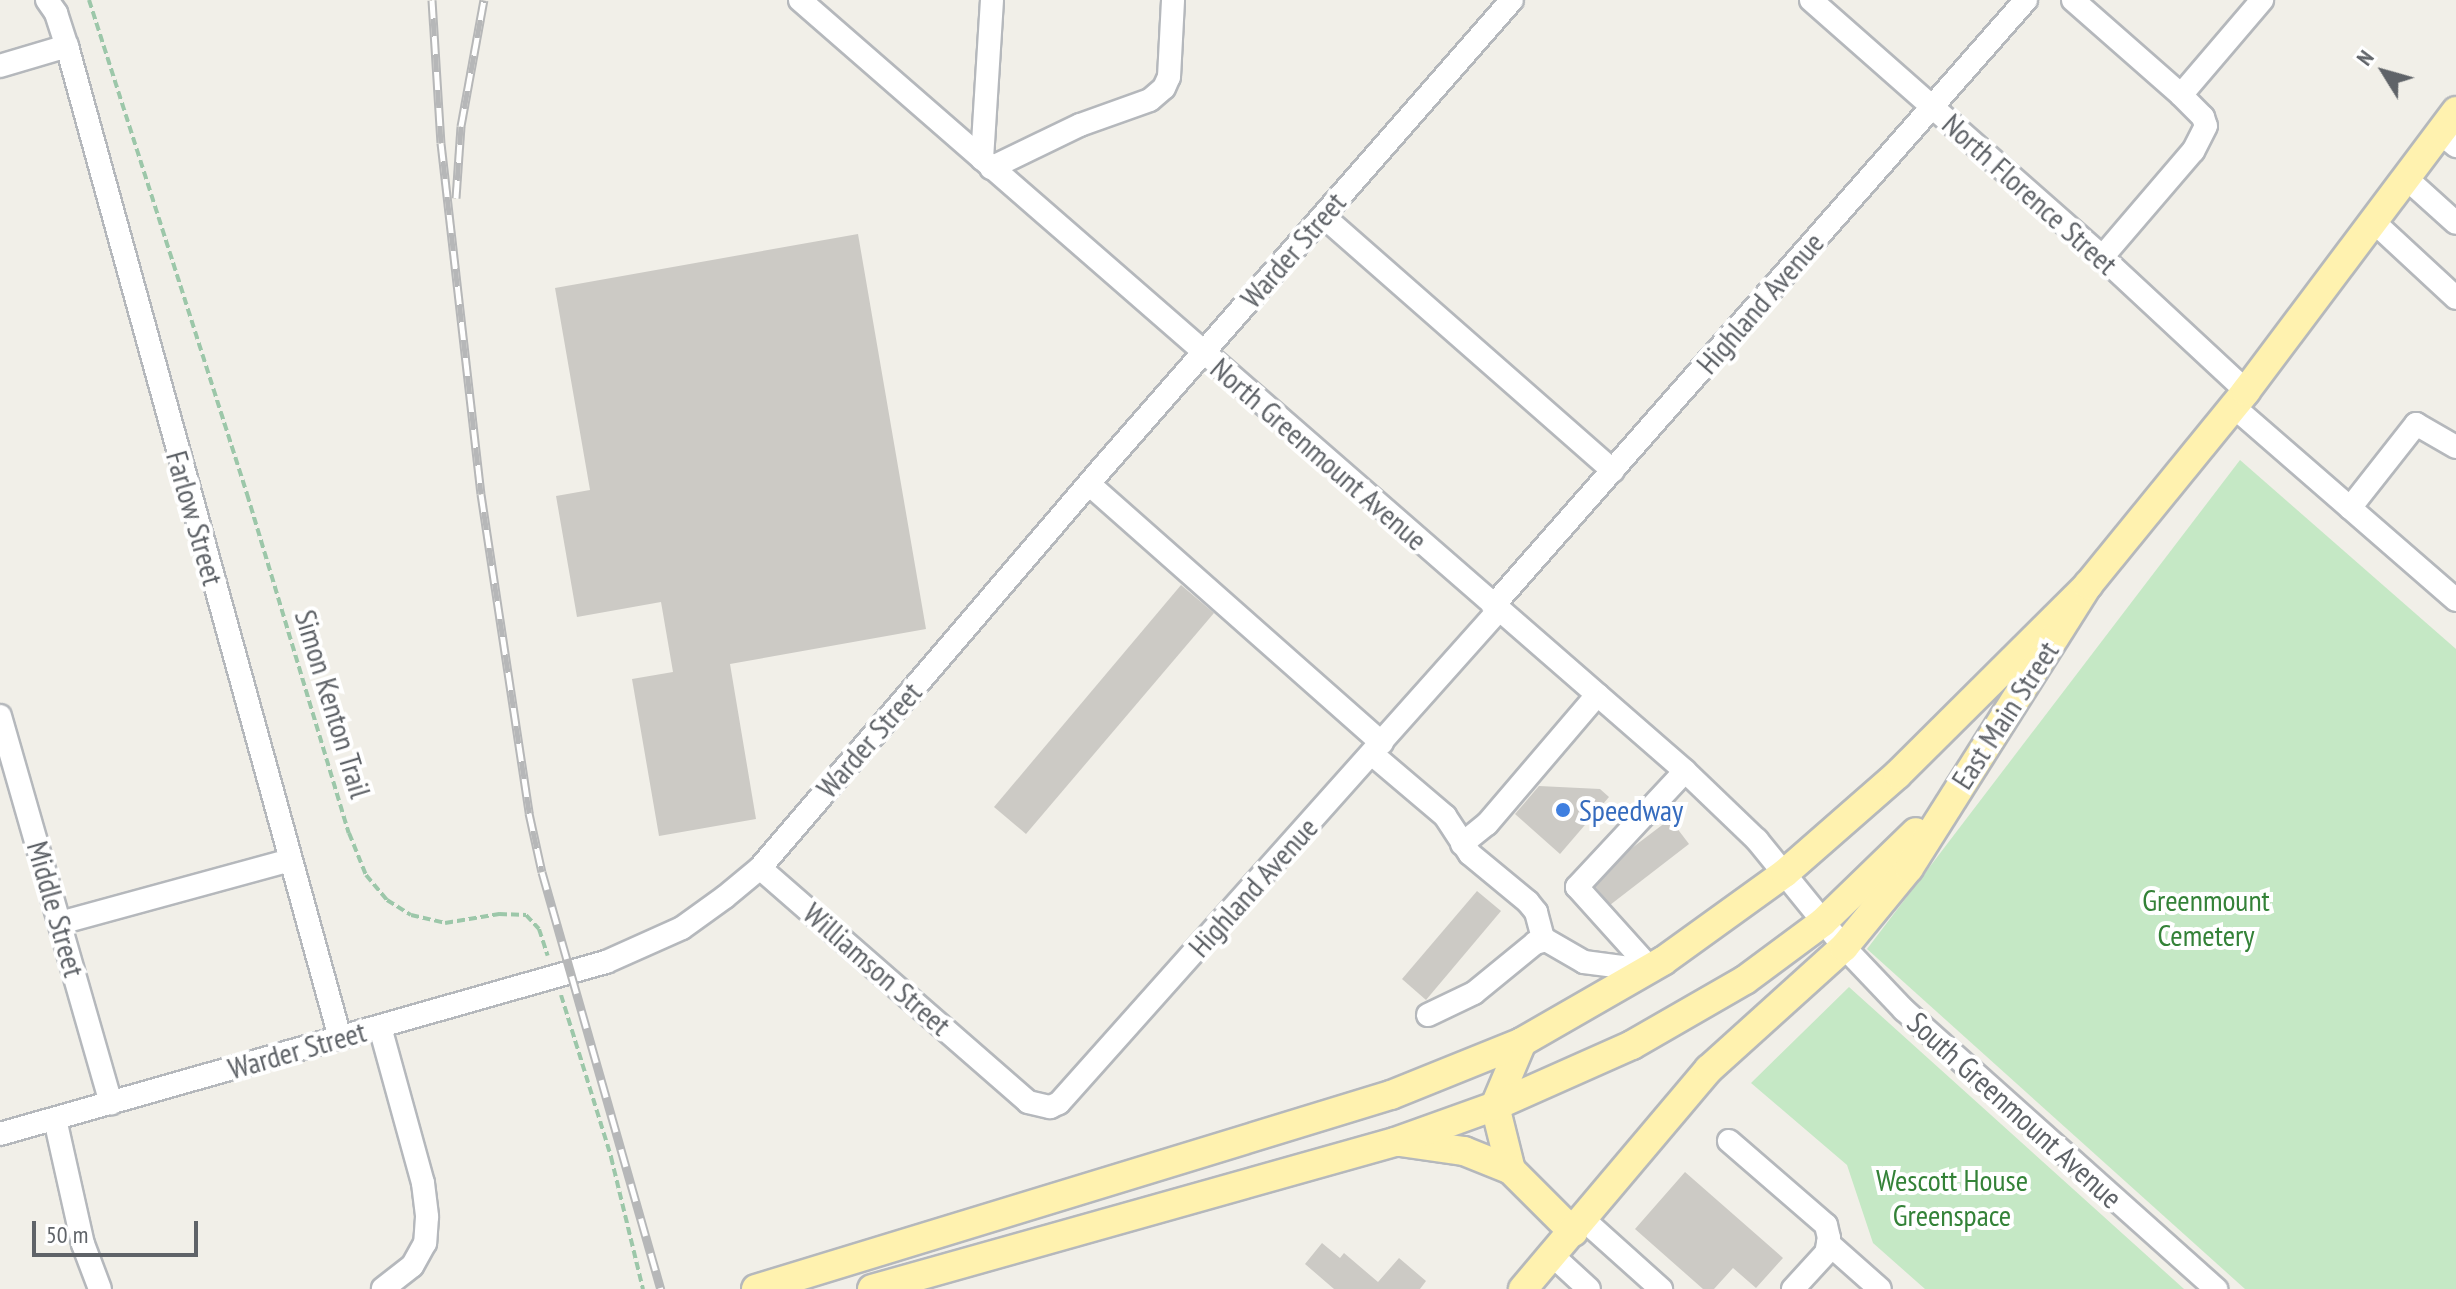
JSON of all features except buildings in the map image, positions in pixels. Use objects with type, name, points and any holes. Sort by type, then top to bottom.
[{"type":"main road","name":"East Main Street","points":[[1523,1289],[1709,1069],[1844,947],[1909,868],[2088,585],[2240,399],[2406,178],[2451,130]]},
{"type":"main road","points":[[756,1289],[1391,1095],[1522,1042],[1648,969],[1785,873],[1898,774],[2088,585]]},
{"type":"main road","points":[[872,1289],[1395,1142],[1495,1106],[1632,1045],[1745,980],[1823,922],[1892,858],[1964,778]]},
{"type":"main road","points":[[1511,1170],[1495,1106],[1522,1042]]},
{"type":"main road","points":[[1395,1142],[1464,1151],[1511,1170],[1578,1225]]},
{"type":"street","name":"Farlow Street","points":[[47,0],[56,13],[67,46],[340,1038]]},
{"type":"street","name":"North Greenmount Avenue","points":[[800,0],[1685,771],[1785,873],[1823,922]]},
{"type":"street","points":[[992,0],[987,164],[1150,100],[1164,88],[1169,77],[1173,0]]},
{"type":"street","name":"Warder Street","points":[[0,1134],[606,962],[682,928],[760,868],[1089,484],[1512,0]]},
{"type":"street","name":"North Florence Street","points":[[1811,0],[2102,257],[2350,508],[2456,600]]},
{"type":"street","name":"Highland Avenue","points":[[993,1071],[1028,1102],[1041,1108],[1059,1103],[1377,749],[1613,471],[2026,0]]},
{"type":"street","points":[[2073,0],[2181,95],[2203,117],[2206,126],[2203,138],[2102,257]]},
{"type":"street","points":[[2181,95],[2262,0]]},
{"type":"street","points":[[0,66],[67,46]]},
{"type":"street","points":[[2406,178],[2455,206]]},
{"type":"street","points":[[1323,216],[1613,471]]},
{"type":"street","points":[[2374,222],[2456,298]]},
{"type":"street","points":[[2350,508],[2416,424],[2456,447]]},
{"type":"street","points":[[1089,484],[1377,749],[1445,816],[1462,844],[1536,912],[1544,941]]},
{"type":"street","points":[[1462,844],[1487,824],[1597,695]]},
{"type":"street","name":"Middle Street","points":[[0,716],[111,1103]]},
{"type":"street","points":[[1648,969],[1577,887],[1685,771]]},
{"type":"street","points":[[60,923],[290,860]]},
{"type":"street","name":"Williamson Street","points":[[760,868],[993,1071]]},
{"type":"street","name":"South Greenmount Avenue","points":[[1823,922],[1904,1010],[2216,1289]]},
{"type":"street","points":[[1428,1015],[1474,993],[1535,943],[1544,941],[1584,962],[1648,969]]},
{"type":"street","points":[[380,1027],[423,1183],[427,1217],[425,1243],[412,1266],[383,1289]]},
{"type":"street","points":[[55,1119],[83,1244],[100,1289]]},
{"type":"street","points":[[1729,1141],[1826,1225],[1826,1253],[1808,1284]]},
{"type":"street","points":[[1578,1225],[1661,1289]]},
{"type":"street","points":[[1828,1243],[1880,1289]]},
{"type":"street","points":[[1552,1255],[1589,1289]]},
{"type":"path","name":"Simon Kenton Trail","points":[[89,0],[247,494],[349,833],[366,875],[387,900],[411,915],[445,923],[499,914],[526,915],[539,929],[611,1157],[643,1289]]},
{"type":"green space","name":"Greenmount Cemetery","points":[[2240,460],[2456,649],[2456,1289],[2245,1289],[1867,949]]},
{"type":"green space","name":"Wescott House Greenspace","points":[[1849,987],[2184,1289],[1925,1289],[1873,1243],[1847,1165],[1751,1083]]},
{"type":"railway","points":[[432,0],[441,143],[481,494],[529,813],[542,872],[661,1289]]},
{"type":"railway","points":[[456,198],[461,126],[484,0]]},
{"type":"place","name":"Speedway","points":[[1563,810]]}]
